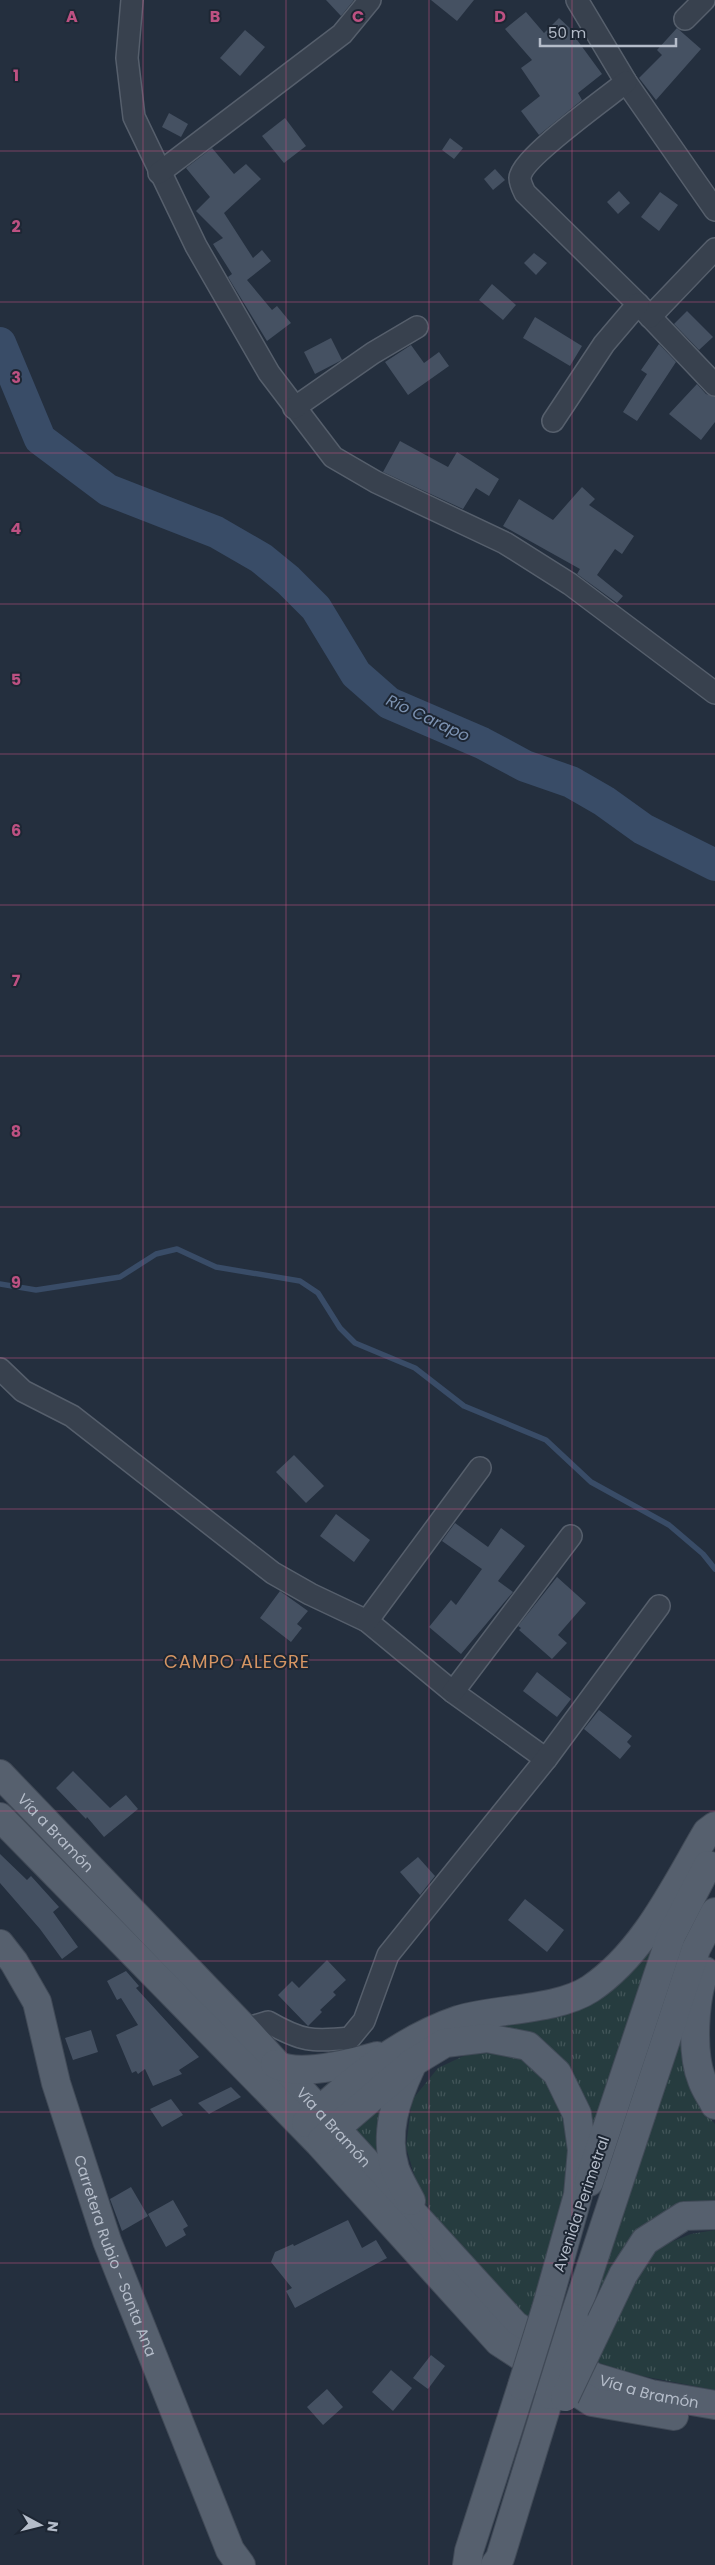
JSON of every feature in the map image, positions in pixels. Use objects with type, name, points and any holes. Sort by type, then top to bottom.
[{"type":"main road","name":"Vía a Bramón","points":[[0,1774],[245,2029],[276,2064],[319,2127],[499,2342],[592,2402],[712,2409]]},
{"type":"main road","name":"Vía a Bramón","points":[[0,1817],[431,2236],[515,2325],[594,2377],[712,2409]]},
{"type":"main road","points":[[319,2127],[404,2057],[459,2020],[557,2001],[590,1989],[639,1942],[707,1832],[715,1826]]},
{"type":"main road","name":"Avenida Perimetral","points":[[467,2565],[469,2551],[546,2309],[671,1936],[715,1851]]},
{"type":"main road","name":"Avenida Perimetral","points":[[495,2565],[500,2558],[516,2507],[558,2396],[574,2318],[696,1949],[715,1912]]},
{"type":"main road","name":"Carretera Rubio - Santa Ana","points":[[0,1944],[14,1962],[37,2002],[56,2083],[106,2241],[230,2550],[242,2565]]},
{"type":"main road","points":[[715,1947],[701,1982],[694,2028],[701,2079],[715,2105]]},
{"type":"main road","points":[[276,2064],[282,2068],[309,2069],[338,2066],[404,2057],[445,2043],[488,2038],[528,2046],[557,2073],[578,2114],[582,2150],[578,2195],[546,2309]]},
{"type":"main road","points":[[404,2057],[390,2138],[395,2170],[431,2236]]},
{"type":"main road","points":[[558,2396],[623,2275],[646,2241],[684,2216],[715,2215]]},
{"type":"street","points":[[132,0],[127,58],[134,117],[159,173],[196,246],[269,373],[332,457],[376,482],[455,518],[514,548],[570,584],[715,693]]},
{"type":"street","points":[[159,173],[342,34],[370,0]]},
{"type":"street","points":[[577,0],[626,82],[715,210]]},
{"type":"street","points":[[685,18],[704,0]]},
{"type":"street","points":[[626,82],[538,153],[520,178],[524,193],[644,310],[715,385]]},
{"type":"street","points":[[552,421],[604,344],[715,249]]},
{"type":"street","points":[[294,408],[373,353],[417,327]]},
{"type":"street","points":[[0,1369],[23,1391],[72,1416],[273,1574],[367,1621],[453,1692],[546,1759]]},
{"type":"street","points":[[367,1621],[480,1468]]},
{"type":"street","points":[[453,1692],[571,1536]]},
{"type":"street","points":[[245,2029],[268,2022],[289,2034],[318,2042],[350,2038],[364,2022],[388,1955],[546,1759],[659,1606]]},
{"type":"green space","points":[[670,1912],[595,2159],[591,2111],[566,2063],[530,2036],[412,2058],[391,2177],[330,2110],[416,2041],[558,2010]]},
{"type":"green space","points":[[703,1944],[708,2116],[715,2124],[715,2213],[638,2235],[565,2338]]},
{"type":"green space","points":[[507,2049],[535,2065],[560,2100],[575,2163],[543,2325],[526,2321],[440,2227],[419,2191],[406,2147],[412,2100],[438,2068],[472,2052]]},
{"type":"green space","points":[[715,2230],[715,2390],[632,2374],[579,2356],[639,2258],[661,2246],[691,2234]]},
{"type":"building","points":[[326,0],[354,0],[341,16]]},
{"type":"building","points":[[431,0],[474,0],[457,21]]},
{"type":"building","points":[[526,12],[544,33],[559,18],[573,31],[572,33],[602,74],[578,93],[582,100],[539,135],[521,111],[540,96],[521,68],[532,60],[505,29]]},
{"type":"building","points":[[677,28],[701,49],[656,100],[639,78],[662,55],[657,50]]},
{"type":"building","points":[[245,30],[265,47],[240,76],[220,58]]},
{"type":"building","points":[[169,113],[188,124],[181,137],[162,127]]},
{"type":"building","points":[[285,118],[306,146],[284,163],[262,136]]},
{"type":"building","points":[[450,138],[463,148],[454,159],[442,150]]},
{"type":"building","points":[[212,148],[234,174],[246,164],[261,179],[224,213],[253,258],[262,250],[271,261],[247,280],[272,310],[277,306],[291,323],[267,341],[228,277],[232,274],[213,244],[223,238],[196,211],[210,197],[186,168]]},
{"type":"building","points":[[495,169],[505,180],[493,190],[484,179]]},
{"type":"building","points":[[619,191],[630,203],[618,214],[607,202]]},
{"type":"building","points":[[660,192],[678,205],[659,231],[641,217]]},
{"type":"building","points":[[534,253],[547,263],[536,275],[524,263]]},
{"type":"building","points":[[492,284],[516,305],[503,320],[479,300]]},
{"type":"building","points":[[687,311],[713,337],[699,350],[674,324]]},
{"type":"building","points":[[535,317],[582,346],[570,366],[523,338]]},
{"type":"building","points":[[331,338],[342,360],[315,374],[304,352]]},
{"type":"building","points":[[659,344],[676,362],[637,421],[623,412],[647,374],[641,370]]},
{"type":"building","points":[[411,345],[424,363],[439,352],[449,366],[408,395],[385,362]]},
{"type":"building","points":[[697,384],[706,394],[715,397],[715,422],[701,440],[669,414]]},
{"type":"building","points":[[400,441],[448,467],[457,452],[499,479],[489,496],[476,488],[463,509],[383,472]]},
{"type":"building","points":[[582,487],[595,499],[589,505],[634,536],[622,554],[615,549],[597,575],[623,596],[617,603],[577,574],[580,569],[503,526],[519,499],[553,520]]},
{"type":"building","points":[[294,1455],[324,1486],[306,1503],[276,1472]]},
{"type":"building","points":[[336,1514],[370,1540],[354,1562],[320,1536]]},
{"type":"building","points":[[455,1523],[488,1547],[501,1528],[525,1546],[498,1581],[513,1592],[461,1654],[429,1627],[451,1600],[456,1605],[482,1569],[442,1541]]},
{"type":"building","points":[[557,1577],[586,1603],[558,1635],[567,1643],[552,1659],[519,1630],[521,1628],[518,1626]]},
{"type":"building","points":[[280,1591],[308,1611],[297,1624],[302,1628],[291,1642],[260,1618]]},
{"type":"building","points":[[537,1672],[571,1699],[557,1717],[523,1691]]},
{"type":"building","points":[[599,1710],[632,1736],[627,1742],[631,1746],[620,1759],[584,1729]]},
{"type":"building","points":[[73,1771],[110,1808],[126,1795],[138,1809],[104,1837],[87,1817],[86,1819],[56,1788]]},
{"type":"building","points":[[0,1854],[27,1880],[31,1876],[59,1907],[53,1912],[78,1947],[62,1959],[40,1929],[0,1883]]},
{"type":"building","points":[[418,1857],[435,1876],[420,1895],[400,1872]]},
{"type":"building","points":[[525,1899],[564,1930],[547,1952],[508,1920]]},
{"type":"building","points":[[327,1960],[346,1980],[333,1992],[336,1995],[320,2010],[322,2012],[308,2026],[278,1995],[292,1981],[299,1988]]},
{"type":"building","points":[[126,1971],[139,1986],[136,1988],[199,2057],[179,2070],[182,2074],[153,2086],[145,2069],[138,2074],[136,2071],[132,2073],[116,2035],[138,2025],[121,1998],[117,2000],[107,1981]]},
{"type":"building","points":[[91,2030],[98,2052],[73,2060],[65,2038]]},
{"type":"building","points":[[231,2087],[241,2097],[209,2114],[198,2103]]},
{"type":"building","points":[[171,2099],[183,2115],[162,2127],[150,2109]]},
{"type":"building","points":[[131,2187],[148,2216],[122,2231],[110,2199]]},
{"type":"building","points":[[173,2200],[188,2226],[183,2229],[186,2235],[166,2247],[148,2214]]},
{"type":"building","points":[[348,2220],[362,2248],[376,2240],[387,2258],[295,2308],[286,2291],[292,2288],[271,2262],[275,2252],[293,2244],[294,2246]]},
{"type":"building","points":[[431,2355],[445,2366],[428,2389],[413,2378]]},
{"type":"building","points":[[391,2370],[412,2388],[393,2411],[372,2392]]},
{"type":"building","points":[[327,2389],[343,2407],[323,2425],[307,2407]]},
{"type":"waterway","name":"Río Carapo","points":[[0,343],[40,439],[108,490],[216,532],[261,558],[288,580],[316,608],[356,674],[389,703],[482,743],[525,766],[571,782],[604,801],[643,829],[715,865]]},
{"type":"waterway","points":[[0,1284],[36,1290],[120,1277],[156,1254],[177,1249],[216,1267],[300,1281],[318,1293],[340,1328],[355,1343],[415,1368],[464,1406],[546,1440],[591,1482],[669,1525],[703,1554],[715,1569]]},
{"type":"district","name":"CAMPO ALEGRE","points":[[237,1661]]}]
